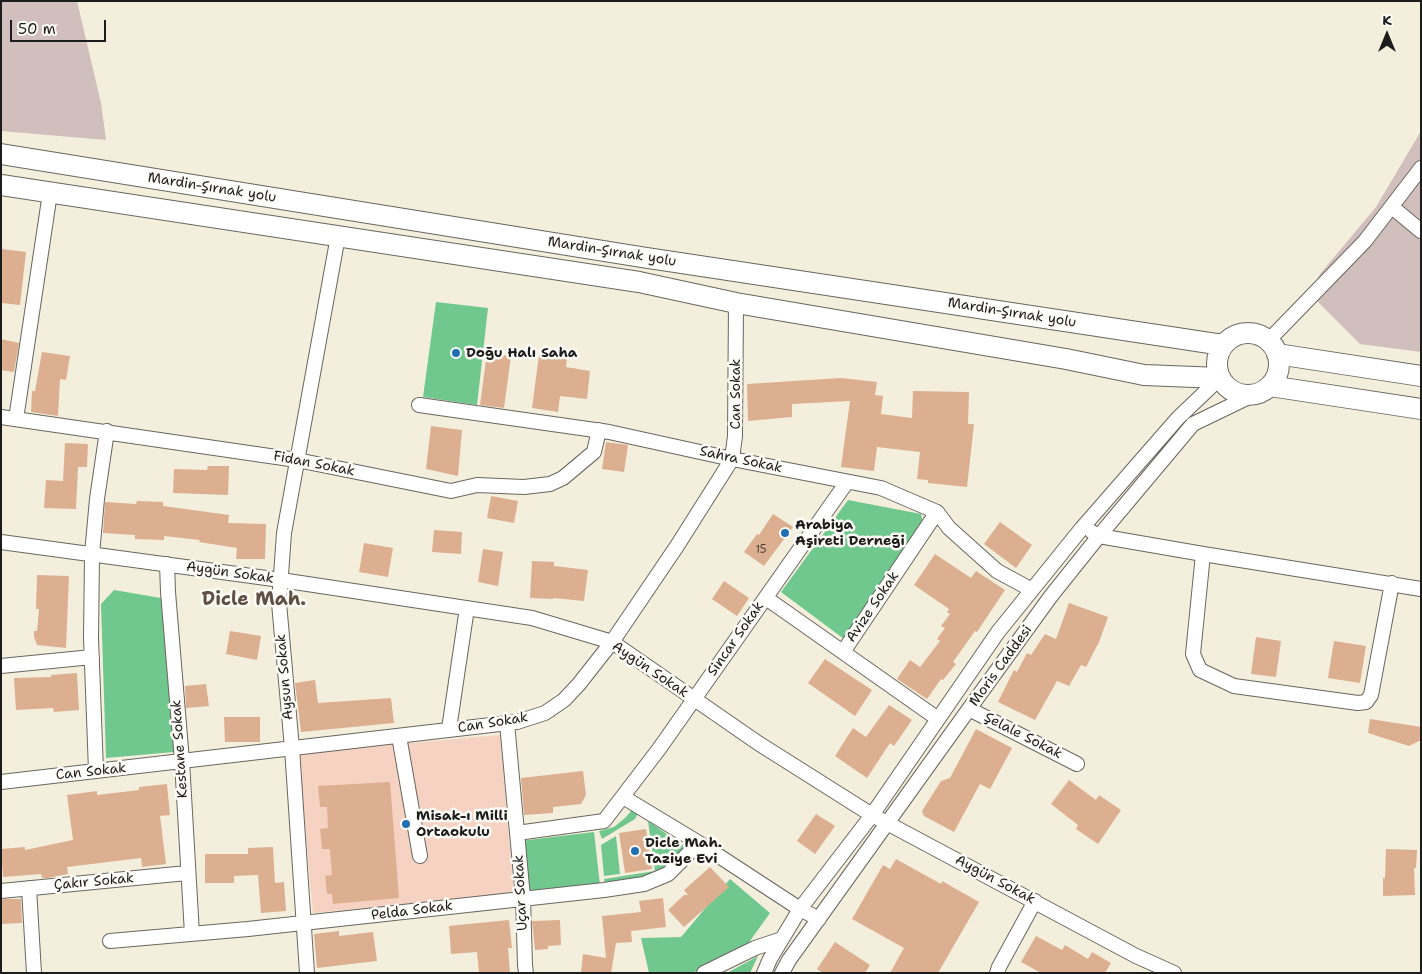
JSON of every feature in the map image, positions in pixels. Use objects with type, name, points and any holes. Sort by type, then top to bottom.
[{"type":"highway","name":"Mardin-Şırnak yolu","points":[[1,154],[641,257],[1223,345]]},
{"type":"highway","name":"Mardin-Şırnak yolu","points":[[1,185],[639,282],[736,303],[1066,359],[1144,375],[1220,378]]},
{"type":"highway","points":[[1262,390],[1278,371],[1279,362],[1273,347],[1262,336],[1245,333],[1229,339],[1223,345],[1218,358],[1218,372],[1226,386],[1234,392],[1243,395],[1262,390],[1421,409]]},
{"type":"highway","points":[[1273,347],[1362,367],[1421,376]]},
{"type":"street","points":[[1273,347],[1365,242],[1421,168]]},
{"type":"street","points":[[16,419],[50,193]]},
{"type":"street","points":[[1392,207],[1421,231]]},
{"type":"street","name":"Aysun Sokak","points":[[307,973],[302,923],[292,748],[279,603],[284,534],[338,236]]},
{"type":"street","name":"Can Sokak","points":[[1,782],[507,723],[545,713],[564,700],[612,642],[677,546],[732,459],[736,436],[736,303]]},
{"type":"street","name":"Moris Caddesi","points":[[764,973],[800,909],[872,815],[998,632],[1082,528],[1178,418],[1220,378]]},
{"type":"street","name":"Moris Caddesi","points":[[782,973],[789,960],[969,709],[1051,596],[1099,536],[1193,424],[1262,390]]},
{"type":"street","name":"Sahra Sokak","points":[[419,405],[599,430],[732,459],[881,488],[937,512],[949,528],[997,571],[1032,590]]},
{"type":"street","name":"Fidan Sokak","points":[[1,417],[297,460],[451,491],[477,485],[524,487],[550,484],[563,478],[594,452],[599,430]]},
{"type":"street","points":[[96,771],[92,657],[92,554],[106,432]]},
{"type":"street","name":"Sincar Sokak","points":[[517,833],[604,821],[659,749],[847,482]]},
{"type":"street","name":"Avize Sokak","points":[[843,652],[937,512]]},
{"type":"street","points":[[1082,528],[1099,536],[1421,588]]},
{"type":"street","name":"Aygün Sokak","points":[[1,542],[281,580],[532,618],[612,642],[758,743],[872,815],[1136,956],[1174,973]]},
{"type":"street","points":[[1203,554],[1193,654],[1200,670],[1234,686],[1358,703],[1366,702],[1371,695],[1392,583]]},
{"type":"street","name":"Kestane Sokak","points":[[167,564],[182,761],[192,934]]},
{"type":"street","points":[[766,598],[938,719]]},
{"type":"street","points":[[449,730],[467,608]]},
{"type":"street","points":[[1,666],[92,657]]},
{"type":"street","name":"Şelale Sokak","points":[[969,709],[1077,764]]},
{"type":"street","name":"Uçar Sokak","points":[[507,723],[523,898],[526,973]]},
{"type":"street","points":[[399,736],[420,856]]},
{"type":"street","points":[[623,796],[700,842],[800,909],[819,919]]},
{"type":"street","name":"Pelda Sokak","points":[[110,941],[302,923],[644,884],[668,874],[700,842]]},
{"type":"street","name":"Çakır Sokak","points":[[1,891],[187,873]]},
{"type":"street","points":[[29,888],[34,973]]},
{"type":"street","points":[[997,973],[1035,902]]},
{"type":"street","points":[[704,973],[755,948],[782,939]]},
{"type":"shaded area","points":[[1,1],[77,1],[101,103],[106,140],[1,131]]},
{"type":"shaded area","points":[[1421,131],[1421,352],[1360,344],[1310,294],[1320,274],[1376,207]]},
{"type":"shaded area","name":"Misak-ı Milli Ortaokulu","points":[[500,735],[514,894],[313,913],[298,753]]},
{"type":"green space","name":"Doğu Halı Saha","points":[[436,302],[488,308],[477,405],[423,397]]},
{"type":"green space","points":[[848,500],[921,514],[924,527],[844,639],[781,592]]},
{"type":"green space","points":[[114,590],[161,598],[174,752],[106,758],[101,604]]},
{"type":"green space","points":[[632,810],[638,813],[635,819],[602,839],[599,831],[614,827]]},
{"type":"green space","points":[[648,821],[684,846],[684,853],[662,874],[605,885],[604,879],[655,871]]},
{"type":"green space","points":[[594,832],[600,885],[526,894],[520,841]]},
{"type":"green space","points":[[616,836],[620,874],[604,876],[601,845]]},
{"type":"green space","points":[[730,879],[770,913],[747,945],[691,973],[649,973],[641,938],[681,937]]},
{"type":"green space","points":[[758,956],[750,973],[727,973]]},
{"type":"building","points":[[1,249],[26,252],[20,305],[1,303]]},
{"type":"building","points":[[1,339],[19,343],[14,372],[1,370]]},
{"type":"building","points":[[42,352],[70,356],[66,380],[60,379],[58,416],[31,412],[32,391],[35,391]]},
{"type":"building","points":[[487,353],[511,356],[504,408],[480,405]]},
{"type":"building","points":[[539,355],[567,358],[566,367],[590,371],[587,399],[560,396],[558,412],[532,408]]},
{"type":"building","points":[[841,378],[877,382],[875,395],[883,396],[881,414],[912,418],[913,391],[969,392],[968,424],[974,424],[967,487],[928,483],[928,480],[917,479],[920,452],[877,447],[874,471],[841,467],[850,401],[792,404],[792,417],[748,421],[747,384]]},
{"type":"building","points":[[431,426],[462,430],[458,476],[426,469]]},
{"type":"building","points":[[606,442],[628,445],[624,472],[602,469]]},
{"type":"building","points":[[65,443],[88,444],[87,467],[78,467],[76,509],[44,508],[46,480],[63,481]]},
{"type":"building","points":[[208,466],[229,466],[228,495],[173,493],[174,469],[207,470]]},
{"type":"building","points":[[491,496],[518,501],[514,523],[487,518]]},
{"type":"building","points":[[137,501],[163,502],[163,506],[229,515],[228,523],[266,524],[265,559],[236,559],[237,548],[199,542],[200,540],[164,536],[164,540],[135,539],[135,535],[103,533],[105,502],[136,504]]},
{"type":"building","points":[[773,514],[793,527],[764,566],[744,552],[757,534],[759,535]]},
{"type":"building","points":[[1000,522],[1032,545],[1016,568],[984,544]]},
{"type":"building","points":[[434,530],[462,532],[461,554],[432,552]]},
{"type":"building","points":[[364,543],[393,548],[388,577],[359,572]]},
{"type":"building","points":[[483,549],[503,552],[498,586],[478,582]]},
{"type":"building","points":[[935,554],[971,578],[976,571],[1005,590],[977,632],[975,631],[953,662],[956,664],[943,680],[941,679],[927,699],[897,679],[910,660],[920,667],[940,641],[937,639],[945,628],[941,626],[950,614],[947,612],[949,609],[914,585]]},
{"type":"building","points":[[532,561],[554,562],[554,566],[588,570],[584,601],[530,598]]},
{"type":"building","points":[[37,575],[69,576],[66,648],[37,645],[34,631],[37,631],[39,609],[36,609]]},
{"type":"building","points":[[724,581],[749,598],[737,616],[712,599]]},
{"type":"building","points":[[1069,603],[1108,617],[1099,642],[1086,667],[1081,665],[1069,686],[1057,681],[1035,720],[998,702],[1014,670],[1017,672],[1027,653],[1031,655],[1045,634],[1056,639]]},
{"type":"building","points":[[230,631],[261,636],[257,660],[226,654]]},
{"type":"building","points":[[1256,637],[1281,641],[1276,677],[1251,674]]},
{"type":"building","points":[[1334,641],[1366,646],[1360,683],[1328,678]]},
{"type":"building","points":[[825,659],[872,690],[855,716],[808,683]]},
{"type":"building","points":[[77,673],[79,710],[54,712],[53,708],[16,710],[14,678],[51,677],[51,675]]},
{"type":"building","points":[[315,680],[318,703],[391,698],[394,723],[301,732],[295,683]]},
{"type":"building","points":[[206,684],[209,706],[186,708],[185,686]]},
{"type":"building","points":[[889,705],[912,720],[894,746],[890,743],[867,778],[835,756],[853,728],[866,737]]},
{"type":"building","points":[[224,717],[260,717],[260,742],[225,742]]},
{"type":"building","points":[[1370,719],[1421,727],[1421,740],[1409,746],[1368,733]]},
{"type":"building","points":[[976,729],[1012,748],[990,789],[980,784],[954,832],[924,816],[922,811],[941,781],[950,778]]},
{"type":"building","points":[[583,771],[586,795],[581,804],[553,807],[553,813],[524,815],[521,778]]},
{"type":"building","points":[[1069,780],[1096,800],[1099,795],[1121,810],[1098,844],[1076,829],[1078,825],[1051,804]]},
{"type":"building","points":[[390,782],[399,898],[333,904],[332,894],[327,894],[325,876],[332,875],[330,849],[322,849],[320,829],[328,828],[327,807],[320,807],[318,786]]},
{"type":"building","points":[[167,784],[170,815],[160,816],[166,864],[142,867],[141,858],[67,867],[68,874],[48,878],[42,878],[41,874],[3,877],[1,849],[25,847],[25,850],[73,840],[67,795],[97,791],[97,795],[139,790],[139,787]]},
{"type":"building","points":[[816,814],[835,826],[815,854],[797,841]]},
{"type":"building","name":"Dicle Mah. Taziye Evi","points":[[646,829],[652,869],[625,873],[619,833]]},
{"type":"building","points":[[273,847],[275,883],[284,882],[286,911],[261,913],[258,875],[234,876],[234,883],[205,883],[205,854],[248,854],[248,848]]},
{"type":"building","points":[[1386,849],[1417,850],[1416,868],[1414,868],[1415,895],[1383,896]]},
{"type":"building","points":[[896,859],[941,884],[942,881],[979,902],[938,973],[890,973],[904,948],[852,919],[883,865],[890,869]]},
{"type":"building","points":[[710,867],[729,887],[684,927],[668,910],[684,895],[688,895],[684,890]]},
{"type":"building","points":[[663,898],[666,927],[631,931],[632,942],[616,943],[611,973],[581,973],[583,954],[606,958],[602,916],[641,912],[639,901]]},
{"type":"building","points":[[21,899],[22,923],[1,924],[1,900]]},
{"type":"building","points":[[509,920],[512,948],[508,948],[510,973],[479,973],[477,952],[451,954],[449,926]]},
{"type":"building","points":[[560,920],[561,945],[535,950],[532,921]]},
{"type":"building","points":[[339,931],[339,936],[373,932],[377,961],[317,968],[314,934]]},
{"type":"building","points":[[1036,936],[1062,950],[1065,945],[1088,959],[1092,952],[1111,963],[1105,973],[1041,973],[1021,962]]},
{"type":"building","points":[[835,942],[870,965],[865,973],[823,973],[817,969]]},
{"type":"place","name":"Doğu Halı Saha","points":[[456,353]]},
{"type":"place","name":"Arabiya Aşireti Derneği","points":[[785,533]]},
{"type":"place","name":"Misak-ı Milli Ortaokulu","points":[[406,824]]},
{"type":"place","name":"Dicle Mah. Taziye Evi","points":[[635,851]]},
{"type":"district","name":"Dicle Mah.","points":[[254,600]]}]
